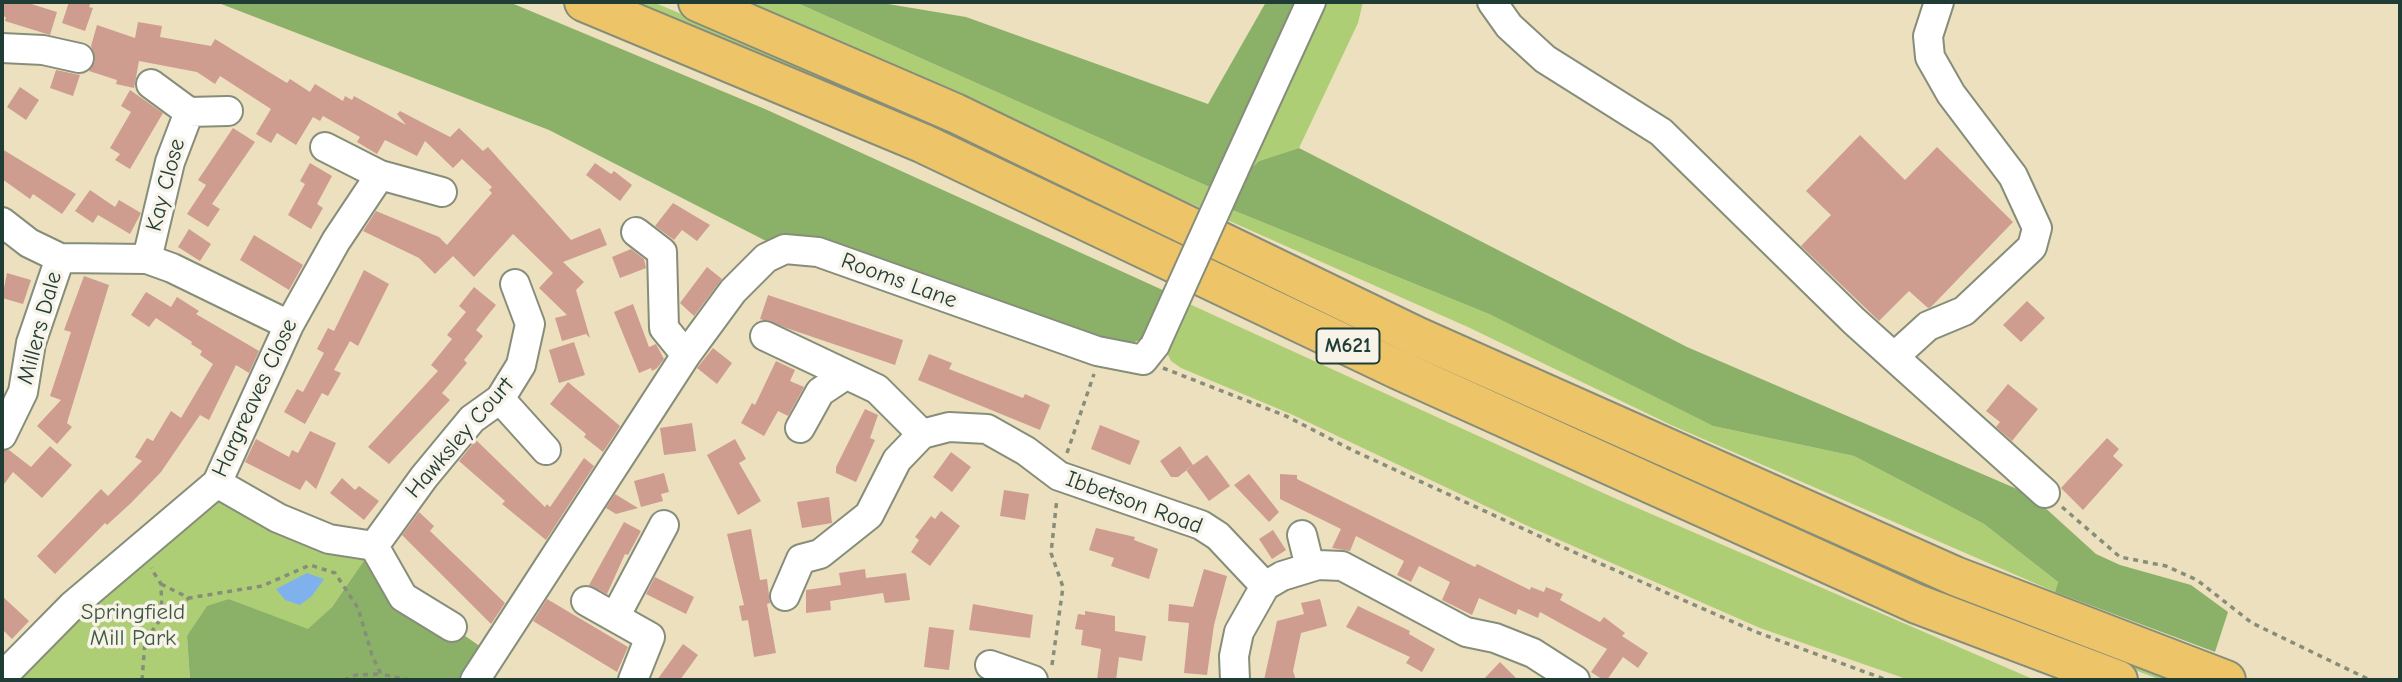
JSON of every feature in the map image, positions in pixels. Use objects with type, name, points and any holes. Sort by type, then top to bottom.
[{"type":"highway","name":"M621","points":[[584,2],[922,143],[1399,370],[1917,604],[2118,680]]},
{"type":"highway","name":"M621","points":[[698,2],[955,113],[1416,336],[1955,576],[2225,680]]},
{"type":"street","points":[[1149,353],[1311,2]]},
{"type":"street","points":[[1492,2],[1509,26],[1545,59],[1661,132],[1825,293],[2045,493]]},
{"type":"street","points":[[1895,356],[1928,326],[1964,311],[2032,247],[2037,228],[2013,176],[1951,94],[1930,57],[1928,36],[1939,2]]},
{"type":"street","points":[[2,48],[34,50],[79,58]]},
{"type":"street","points":[[151,84],[189,112],[228,111]]},
{"type":"street","name":"Kay Close","points":[[147,260],[170,162],[189,112]]},
{"type":"street","points":[[325,147],[380,175],[442,192]]},
{"type":"street","name":"Hargreaves Close","points":[[2,675],[72,606],[217,483],[289,325],[336,241],[380,175]]},
{"type":"street","points":[[2,222],[29,243],[60,258],[147,260],[222,290],[289,325]]},
{"type":"street","points":[[636,232],[662,252],[664,328],[686,355]]},
{"type":"street","name":"Rooms Lane","points":[[475,680],[686,355],[733,291],[766,258],[785,249],[818,252],[1097,351],[1149,353]]},
{"type":"street","name":"Millers Dale","points":[[2,435],[23,391],[31,343],[60,258]]},
{"type":"street","name":"Hawksley Court","points":[[374,546],[424,477],[472,419],[500,400],[521,365],[530,324],[514,284]]},
{"type":"street","points":[[765,336],[844,376],[877,389],[922,434],[897,460],[869,515],[820,554],[801,559],[785,596]]},
{"type":"street","points":[[800,428],[820,392],[844,376]]},
{"type":"street","points":[[500,400],[547,450]]},
{"type":"street","name":"Ibbetson Road","points":[[922,434],[949,427],[987,429],[1026,451],[1059,477],[1202,524],[1218,536],[1265,586]]},
{"type":"street","points":[[217,483],[278,518],[329,539],[374,546],[404,597],[452,627]]},
{"type":"street","points":[[615,617],[664,525]]},
{"type":"street","points":[[1302,535],[1310,567]]},
{"type":"street","points":[[1235,680],[1234,656],[1239,632],[1265,586],[1310,567],[1342,566],[1466,632],[1495,638],[1533,653],[1575,680]]},
{"type":"street","points":[[586,601],[650,637],[633,680]]},
{"type":"street","points":[[990,664],[1043,679]]},
{"type":"path","points":[[1043,679],[1063,587],[1051,553],[1059,477],[1094,373],[1097,351]]},
{"type":"path","points":[[1149,353],[1576,553],[1756,632],[1887,680]]},
{"type":"path","points":[[2045,493],[2120,557],[2166,566],[2197,580],[2252,623],[2370,680]]},
{"type":"path","points":[[142,680],[145,641],[162,617],[189,598],[262,586],[310,565],[335,573],[358,608],[372,655],[381,674]]},
{"type":"path","points":[[162,617],[161,584],[189,598]]},
{"type":"path","points":[[344,680],[356,675],[381,674],[409,680]]},
{"type":"green space","points":[[216,2],[509,2],[765,109],[1167,292],[1148,336],[1121,348],[772,244],[549,130]]},
{"type":"green space","points":[[630,2],[653,2],[731,35],[1411,346],[2182,680],[2161,680],[1985,613]]},
{"type":"green space","points":[[749,2],[795,2],[1214,189],[1203,209]]},
{"type":"green space","points":[[795,2],[876,2],[966,17],[1208,104],[1266,2],[1304,2],[1214,189]]},
{"type":"green space","points":[[1325,2],[1363,2],[1358,23],[1299,148],[1259,161],[1243,176]]},
{"type":"green space","points":[[1299,148],[1687,347],[2031,495],[2096,554],[2120,565],[2191,585],[2228,612],[2215,652],[2055,592],[2058,582],[1984,524],[1854,456],[1713,426],[1489,314],[1230,209],[1243,176],[1259,161]]},
{"type":"green space","points":[[1230,209],[1489,314],[1713,426],[1854,456],[1984,524],[2058,582],[2055,592],[1671,425],[1470,328],[1225,219]]},
{"type":"green space","points":[[1185,302],[1612,497],[2035,680],[1909,680],[1760,628],[1532,528],[1293,415],[1181,368],[1171,361],[1166,351]]},
{"type":"green space","name":"Springfield Mill Park","points":[[217,483],[374,546],[332,607],[308,630],[229,599],[187,636],[190,680],[2,680]]},
{"type":"green space","points":[[374,546],[389,575],[452,627],[484,649],[462,680],[190,680],[187,636],[207,606],[229,599],[308,629],[332,607]]},
{"type":"water","points":[[307,573],[324,579],[312,596],[300,605],[285,600],[276,589]]},
{"type":"building","points":[[2,2],[25,2],[57,12],[50,35],[5,21],[6,17],[2,16]]},
{"type":"building","points":[[69,2],[91,2],[89,7],[93,8],[85,31],[62,23]]},
{"type":"building","points":[[138,22],[162,26],[160,37],[211,46],[215,39],[287,83],[290,79],[310,92],[315,84],[343,101],[345,96],[352,100],[354,96],[406,125],[397,114],[400,111],[450,137],[459,128],[483,151],[488,147],[571,240],[600,228],[607,245],[563,262],[584,282],[576,290],[590,338],[586,334],[562,341],[555,318],[567,315],[539,288],[553,273],[513,234],[474,277],[453,256],[435,274],[419,258],[363,231],[376,211],[439,237],[447,245],[492,193],[489,190],[492,187],[462,159],[453,168],[425,141],[417,156],[385,140],[377,154],[357,142],[360,137],[323,116],[320,121],[313,117],[296,145],[277,133],[271,143],[256,134],[271,109],[220,76],[215,84],[197,72],[139,61],[134,88],[116,84],[117,80],[89,71],[95,61],[91,46],[97,25],[135,38]]},
{"type":"building","points":[[56,70],[80,75],[73,96],[50,88]]},
{"type":"building","points":[[20,87],[39,100],[26,120],[7,107]]},
{"type":"building","points":[[130,90],[163,113],[130,169],[115,160],[120,154],[110,148],[131,112],[121,106]]},
{"type":"building","points":[[233,128],[255,142],[212,204],[220,209],[208,227],[187,214],[206,185],[198,180]]},
{"type":"building","points":[[1860,135],[1905,180],[1937,147],[2013,222],[1931,307],[1928,308],[1909,291],[1879,321],[1801,246],[1831,215],[1806,191]]},
{"type":"building","points":[[2,149],[76,194],[62,214],[33,194],[30,199],[2,179]]},
{"type":"building","points":[[310,163],[332,176],[317,204],[323,208],[311,229],[288,215],[305,184],[300,181]]},
{"type":"building","points":[[595,163],[611,174],[614,171],[632,185],[620,201],[586,175]]},
{"type":"building","points":[[90,190],[115,207],[119,200],[141,213],[130,234],[98,215],[93,223],[75,211]]},
{"type":"building","points":[[673,203],[710,225],[697,241],[682,230],[674,240],[655,226]]},
{"type":"building","points":[[189,229],[211,244],[200,261],[178,247]]},
{"type":"building","points":[[254,235],[303,265],[289,290],[240,260]]},
{"type":"building","points":[[631,249],[644,259],[646,268],[620,278],[612,257]]},
{"type":"building","points":[[707,267],[722,279],[694,316],[680,303]]},
{"type":"building","points":[[364,270],[389,284],[358,346],[350,341],[334,370],[341,373],[328,396],[322,393],[305,424],[284,412],[297,389],[303,392],[324,353],[317,349],[328,328],[334,331]]},
{"type":"building","points":[[7,273],[31,280],[23,304],[2,298]]},
{"type":"building","points":[[84,276],[109,285],[67,423],[72,427],[57,444],[37,426],[61,400],[50,396],[71,332],[64,330]]},
{"type":"building","points":[[474,287],[496,305],[476,330],[483,336],[464,360],[467,363],[442,393],[450,400],[389,464],[368,447],[438,371],[431,365],[452,339],[447,335],[466,312],[459,306]]},
{"type":"building","points":[[146,292],[171,307],[177,297],[199,311],[196,314],[259,351],[249,373],[236,365],[209,420],[200,415],[161,472],[55,574],[37,556],[101,489],[108,496],[142,461],[135,457],[147,438],[153,441],[171,411],[181,418],[213,364],[200,355],[202,351],[191,344],[192,342],[156,318],[149,327],[131,315]]},
{"type":"building","points":[[768,295],[903,340],[895,365],[760,319]]},
{"type":"building","points":[[2027,301],[2045,318],[2021,342],[2003,325]]},
{"type":"building","points":[[633,304],[649,347],[656,344],[664,359],[652,371],[651,368],[639,373],[614,312]]},
{"type":"building","points":[[574,342],[585,375],[559,383],[549,350]]},
{"type":"building","points":[[713,348],[732,363],[717,384],[697,368]]},
{"type":"building","points":[[929,354],[952,363],[949,369],[1023,398],[1025,394],[1050,405],[1040,430],[918,380]]},
{"type":"building","points":[[776,361],[795,370],[790,381],[804,387],[788,416],[778,411],[764,436],[741,423],[752,403],[755,405]]},
{"type":"building","points":[[568,382],[620,426],[603,452],[550,404]]},
{"type":"building","points":[[2008,384],[2038,409],[2012,441],[1996,427],[2000,422],[1986,411]]},
{"type":"building","points":[[865,409],[878,415],[870,438],[875,440],[856,482],[836,473],[836,467]]},
{"type":"building","points":[[692,423],[696,451],[664,455],[660,428]]},
{"type":"building","points":[[1100,425],[1140,441],[1130,465],[1091,449]]},
{"type":"building","points":[[310,431],[336,443],[316,489],[306,480],[300,490],[245,462],[256,439],[289,457],[292,450],[298,453]]},
{"type":"building","points":[[2107,438],[2119,449],[2113,456],[2123,465],[2083,510],[2061,488]]},
{"type":"building","points":[[735,439],[746,459],[739,463],[761,501],[738,515],[707,455]]},
{"type":"building","points":[[476,440],[545,507],[547,504],[550,507],[584,458],[594,466],[546,540],[502,504],[505,501],[459,461]]},
{"type":"building","points":[[50,446],[72,465],[42,498],[13,472],[2,487],[2,451],[9,450],[31,467]]},
{"type":"building","points":[[1180,446],[1193,465],[1178,477],[1171,477],[1160,461]]},
{"type":"building","points":[[951,452],[971,467],[952,492],[933,477]]},
{"type":"building","points":[[1207,455],[1230,486],[1209,501],[1186,470]]},
{"type":"building","points":[[664,473],[669,492],[661,494],[663,501],[641,507],[634,481]]},
{"type":"building","points":[[1249,474],[1279,512],[1269,522],[1234,485]]},
{"type":"building","points":[[1280,474],[1297,475],[1297,479],[1475,567],[1477,564],[1530,590],[1531,587],[1544,592],[1546,587],[1563,594],[1560,600],[1600,622],[1604,617],[1625,633],[1622,636],[1648,653],[1638,668],[1623,657],[1607,680],[1603,680],[1591,672],[1607,649],[1540,612],[1538,618],[1518,609],[1516,615],[1479,598],[1472,615],[1442,600],[1450,582],[1419,566],[1411,582],[1397,575],[1404,561],[1356,536],[1350,551],[1332,548],[1341,529],[1280,499]]},
{"type":"building","points":[[342,478],[355,490],[359,486],[379,501],[364,520],[330,493]]},
{"type":"building","points":[[1004,490],[1029,494],[1025,520],[1000,516]]},
{"type":"building","points":[[615,494],[638,508],[616,514],[606,508]]},
{"type":"building","points":[[829,497],[832,523],[802,528],[797,502]]},
{"type":"building","points":[[941,511],[960,526],[930,566],[911,552],[919,540],[915,537],[931,516],[935,519]]},
{"type":"building","points":[[419,512],[434,526],[430,531],[505,603],[491,624],[402,535]]},
{"type":"building","points":[[624,522],[641,531],[628,555],[625,554],[607,594],[589,585]]},
{"type":"building","points":[[1096,528],[1135,537],[1134,540],[1158,549],[1149,579],[1111,566],[1114,558],[1089,550]]},
{"type":"building","points":[[751,529],[760,580],[767,579],[770,603],[767,604],[776,653],[754,657],[748,620],[742,621],[739,606],[744,605],[727,534]]},
{"type":"building","points":[[1273,530],[1286,550],[1272,559],[1259,539]]},
{"type":"building","points":[[865,569],[866,578],[906,573],[910,600],[885,603],[883,593],[830,601],[831,610],[806,613],[806,590],[841,585],[839,573]]},
{"type":"building","points":[[1204,569],[1227,576],[1214,625],[1207,675],[1184,673],[1189,623],[1168,621],[1169,604],[1193,607]]},
{"type":"building","points":[[655,577],[694,597],[686,614],[646,594]]},
{"type":"building","points":[[2,596],[29,621],[12,639],[2,629]]},
{"type":"building","points":[[547,599],[628,647],[617,672],[533,621]]},
{"type":"building","points":[[1320,599],[1327,626],[1301,633],[1293,671],[1296,680],[1264,680],[1277,621],[1304,614],[1301,603]]},
{"type":"building","points":[[973,604],[1033,615],[1030,638],[969,630]]},
{"type":"building","points":[[1358,606],[1410,631],[1409,634],[1435,649],[1422,672],[1406,663],[1410,657],[1346,627]]},
{"type":"building","points":[[1085,611],[1115,616],[1115,631],[1146,636],[1142,661],[1119,657],[1116,680],[1097,680],[1101,649],[1081,645],[1083,630],[1075,629],[1078,614],[1085,615]]},
{"type":"building","points":[[929,627],[954,630],[949,670],[924,667]]},
{"type":"building","points":[[683,644],[698,655],[680,680],[657,680]]},
{"type":"building","points":[[1500,662],[1518,680],[1483,680]]}]
